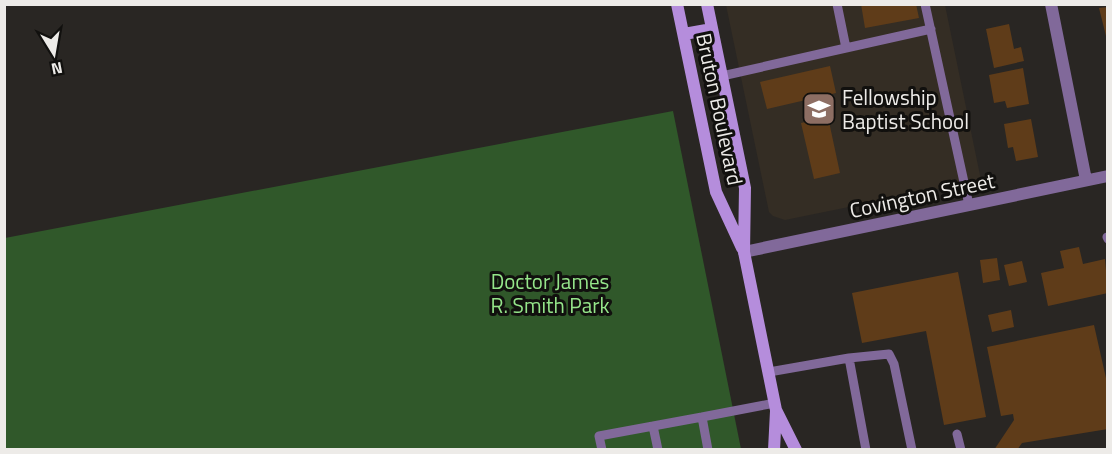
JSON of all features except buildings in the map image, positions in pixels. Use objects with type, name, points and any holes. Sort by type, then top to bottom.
[{"type":"street","name":"Bruton Boulevard","points":[[677,4],[716,192],[744,252]]},
{"type":"street","name":"Bruton Boulevard","points":[[707,4],[745,188],[744,252],[776,406],[796,450]]},
{"type":"street","points":[[1051,4],[1086,180]]},
{"type":"street","points":[[684,34],[712,29]]},
{"type":"street","name":"Covington Street","points":[[744,252],[1107,176]]},
{"type":"street","name":"Bruton Boulevard","points":[[774,450],[776,406]]},
{"type":"lane","points":[[837,4],[846,48]]},
{"type":"lane","points":[[926,4],[969,205]]},
{"type":"lane","points":[[722,76],[931,28]]},
{"type":"lane","points":[[769,372],[849,358],[889,354],[894,364],[912,450]]},
{"type":"lane","points":[[849,358],[866,450]]},
{"type":"lane","points":[[602,450],[599,436],[776,406]]},
{"type":"lane","points":[[702,417],[708,450]]},
{"type":"lane","points":[[653,426],[658,450]]},
{"type":"lane","points":[[957,434],[961,450]]},
{"type":"shaded area","points":[[726,5],[945,5],[981,180],[785,220],[773,216],[769,212]]},
{"type":"green space","name":"Doctor James R. Smith Park","points":[[673,111],[741,449],[5,450],[5,238]]},
{"type":"place","name":"Fellowship Baptist School","points":[[819,109]]}]
